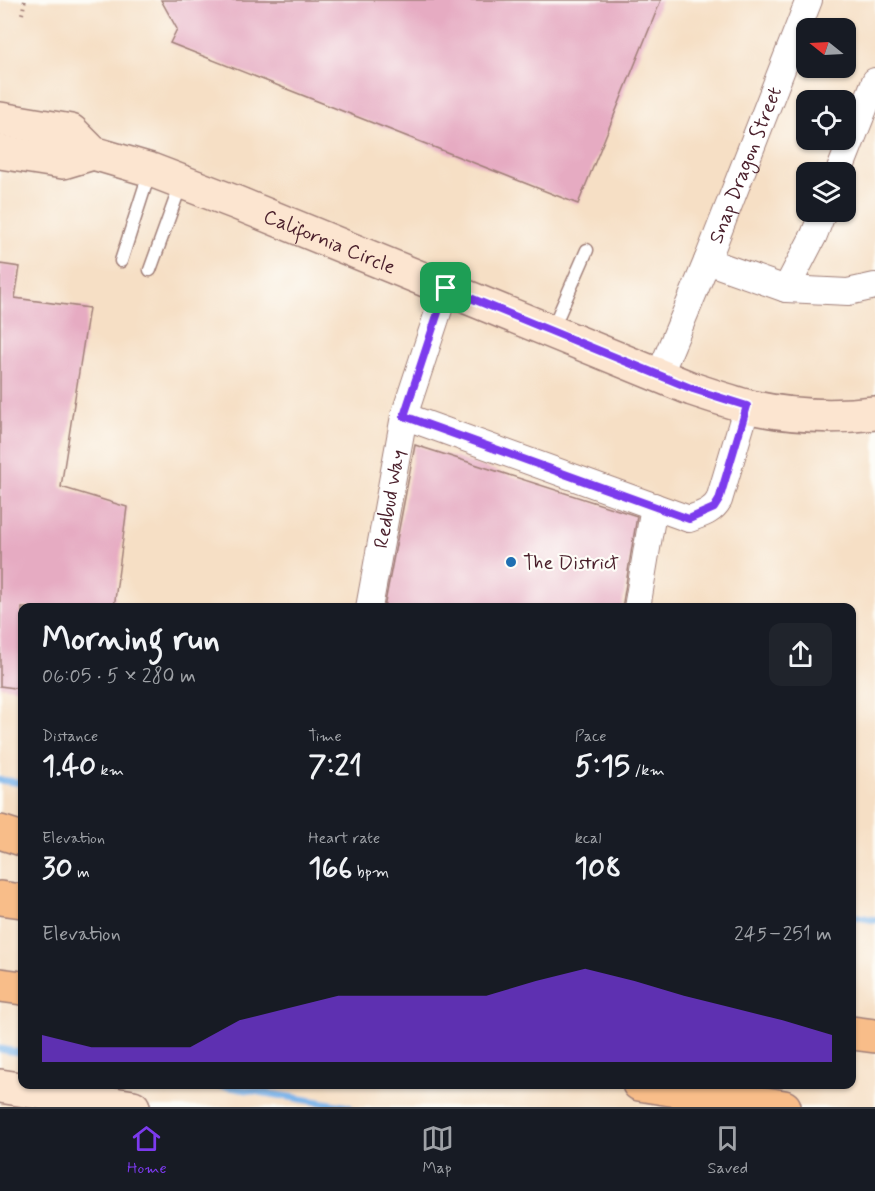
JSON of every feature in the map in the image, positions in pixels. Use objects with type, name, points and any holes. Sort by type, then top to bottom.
[{"type":"highway","points":[[0,832],[18,837]]},
{"type":"highway","points":[[0,898],[18,901]]},
{"type":"highway","points":[[0,985],[18,987]]},
{"type":"highway","points":[[856,1034],[875,1036]]},
{"type":"highway","points":[[671,1089],[784,1107]]},
{"type":"street","name":"Snap Dragon Street","points":[[659,376],[707,261],[808,0]]},
{"type":"street","points":[[842,162],[875,81]]},
{"type":"street","name":"California Circle","points":[[0,119],[71,131],[93,153],[151,170],[237,203],[693,389],[747,406],[802,415],[875,413]]},
{"type":"street","points":[[0,152],[63,162],[93,153]]},
{"type":"street","points":[[786,289],[819,222]]},
{"type":"street","points":[[707,261],[786,289],[848,292],[875,286]]},
{"type":"street","name":"Redbud Way","points":[[370,603],[404,416],[446,288]]},
{"type":"street","points":[[404,416],[689,519],[714,508],[719,500],[747,406]]},
{"type":"street","points":[[638,603],[654,506]]},
{"type":"street","points":[[0,1086],[18,1089]]},
{"type":"street","points":[[18,1089],[129,1107]]},
{"type":"lane","points":[[121,261],[151,170]]},
{"type":"lane","points":[[150,270],[182,182]]},
{"type":"lane","points":[[551,331],[587,250]]},
{"type":"path","points":[[22,14],[25,0]]},
{"type":"building","points":[[161,0],[661,0],[578,204],[170,43],[177,29]]},
{"type":"building","points":[[0,264],[20,267],[15,298],[89,308],[61,487],[127,507],[115,603],[18,603],[18,688],[0,686]]},
{"type":"building","name":"The District","points":[[415,445],[637,516],[623,603],[385,603]]},
{"type":"waterway","points":[[0,780],[18,782]]},
{"type":"waterway","points":[[856,917],[875,920]]},
{"type":"waterway","points":[[0,1049],[18,1052]]},
{"type":"waterway","points":[[242,1089],[349,1107]]},
{"type":"place","name":"The District","points":[[511,562]]},
{"type":"route","points":[[446,288],[693,389],[747,406],[719,500],[714,508],[689,519],[404,416],[446,288]]}]
